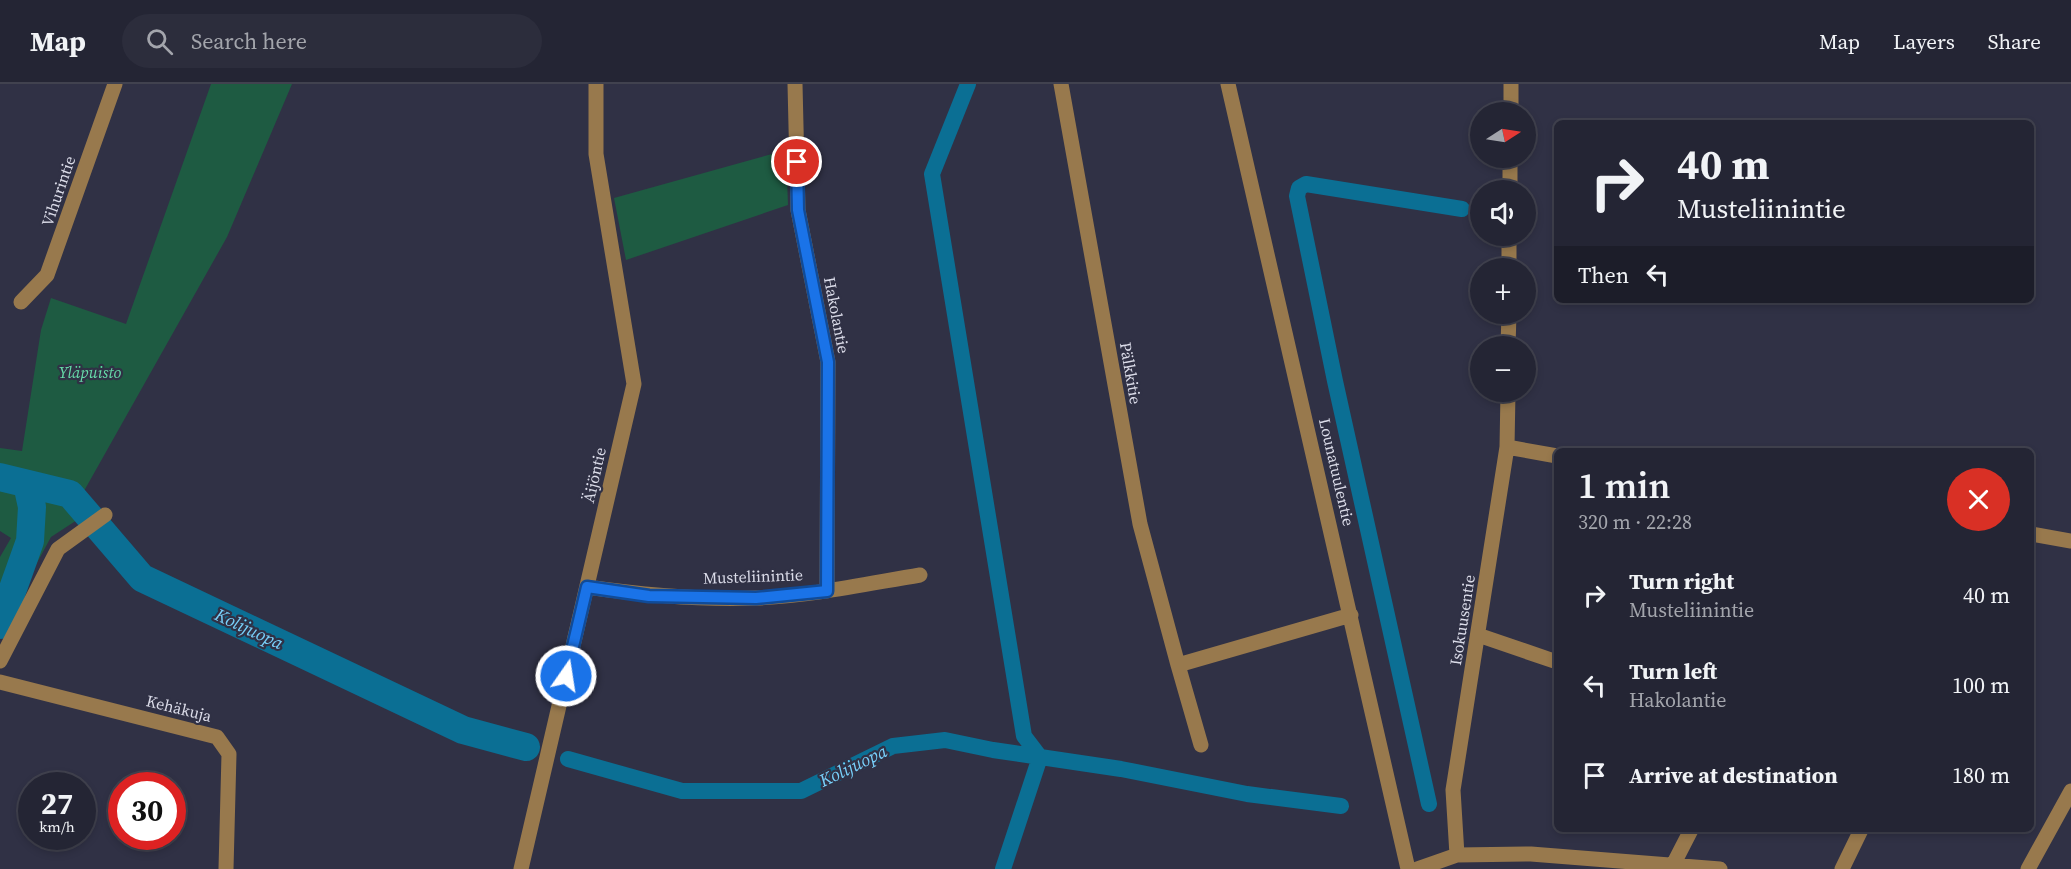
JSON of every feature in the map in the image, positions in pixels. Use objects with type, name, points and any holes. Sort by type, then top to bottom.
[{"type":"street","name":"Vihurintie","points":[[21,302],[47,275],[115,84]]},
{"type":"street","name":"Äijöntie","points":[[521,869],[634,384],[596,154],[596,84]]},
{"type":"street","name":"Hakolantie","points":[[795,84],[798,210],[828,362],[827,591]]},
{"type":"street","name":"Pälkkitie","points":[[1061,84],[1140,524],[1201,745]]},
{"type":"street","name":"Lounatuulentie","points":[[1228,84],[1408,869]]},
{"type":"street","points":[[1510,102],[1511,84]]},
{"type":"street","name":"Isokuusentie","points":[[1457,855],[1453,790],[1507,447],[1508,402]]},
{"type":"street","points":[[1507,447],[1554,455]]},
{"type":"street","points":[[0,661],[58,549],[105,515]]},
{"type":"street","points":[[2034,535],[2071,541]]},
{"type":"street","name":"Musteliinintie","points":[[587,587],[649,596],[745,598],[827,591],[920,575]]},
{"type":"street","points":[[1178,665],[1351,615]]},
{"type":"street","points":[[1478,635],[1554,661]]},
{"type":"street","name":"Kehäkuja","points":[[0,682],[217,737],[229,754],[226,869]]},
{"type":"street","points":[[2028,869],[2071,791]]},
{"type":"street","points":[[1673,865],[1691,832]]},
{"type":"street","points":[[1842,869],[1860,832]]},
{"type":"street","points":[[1417,869],[1457,855],[1531,854],[1720,869]]},
{"type":"green space","name":"Yläpuisto","points":[[211,84],[292,84],[227,237],[84,491],[97,507],[51,537],[0,631],[0,557],[11,538],[0,531],[0,448],[22,451],[41,330],[51,298],[126,324]]},
{"type":"green space","points":[[786,150],[788,205],[626,260],[614,198]]},
{"type":"waterway","points":[[968,84],[932,174],[1024,736],[1040,757],[1003,869]]},
{"type":"waterway","points":[[1429,804],[1335,381],[1297,196],[1299,188],[1306,184],[1462,209]]},
{"type":"waterway","name":"Kolijuopa","points":[[0,477],[70,494],[142,578],[463,730],[526,747]]},
{"type":"waterway","points":[[0,625],[30,541],[32,507],[27,484]]},
{"type":"waterway","name":"Kolijuopa","points":[[568,759],[682,791],[801,791],[893,746],[945,740],[993,750],[1121,769],[1247,794],[1341,806]]},
{"type":"route","points":[[566,676],[587,587],[649,596],[756,598],[827,591],[828,362],[798,210],[797,162]]}]
